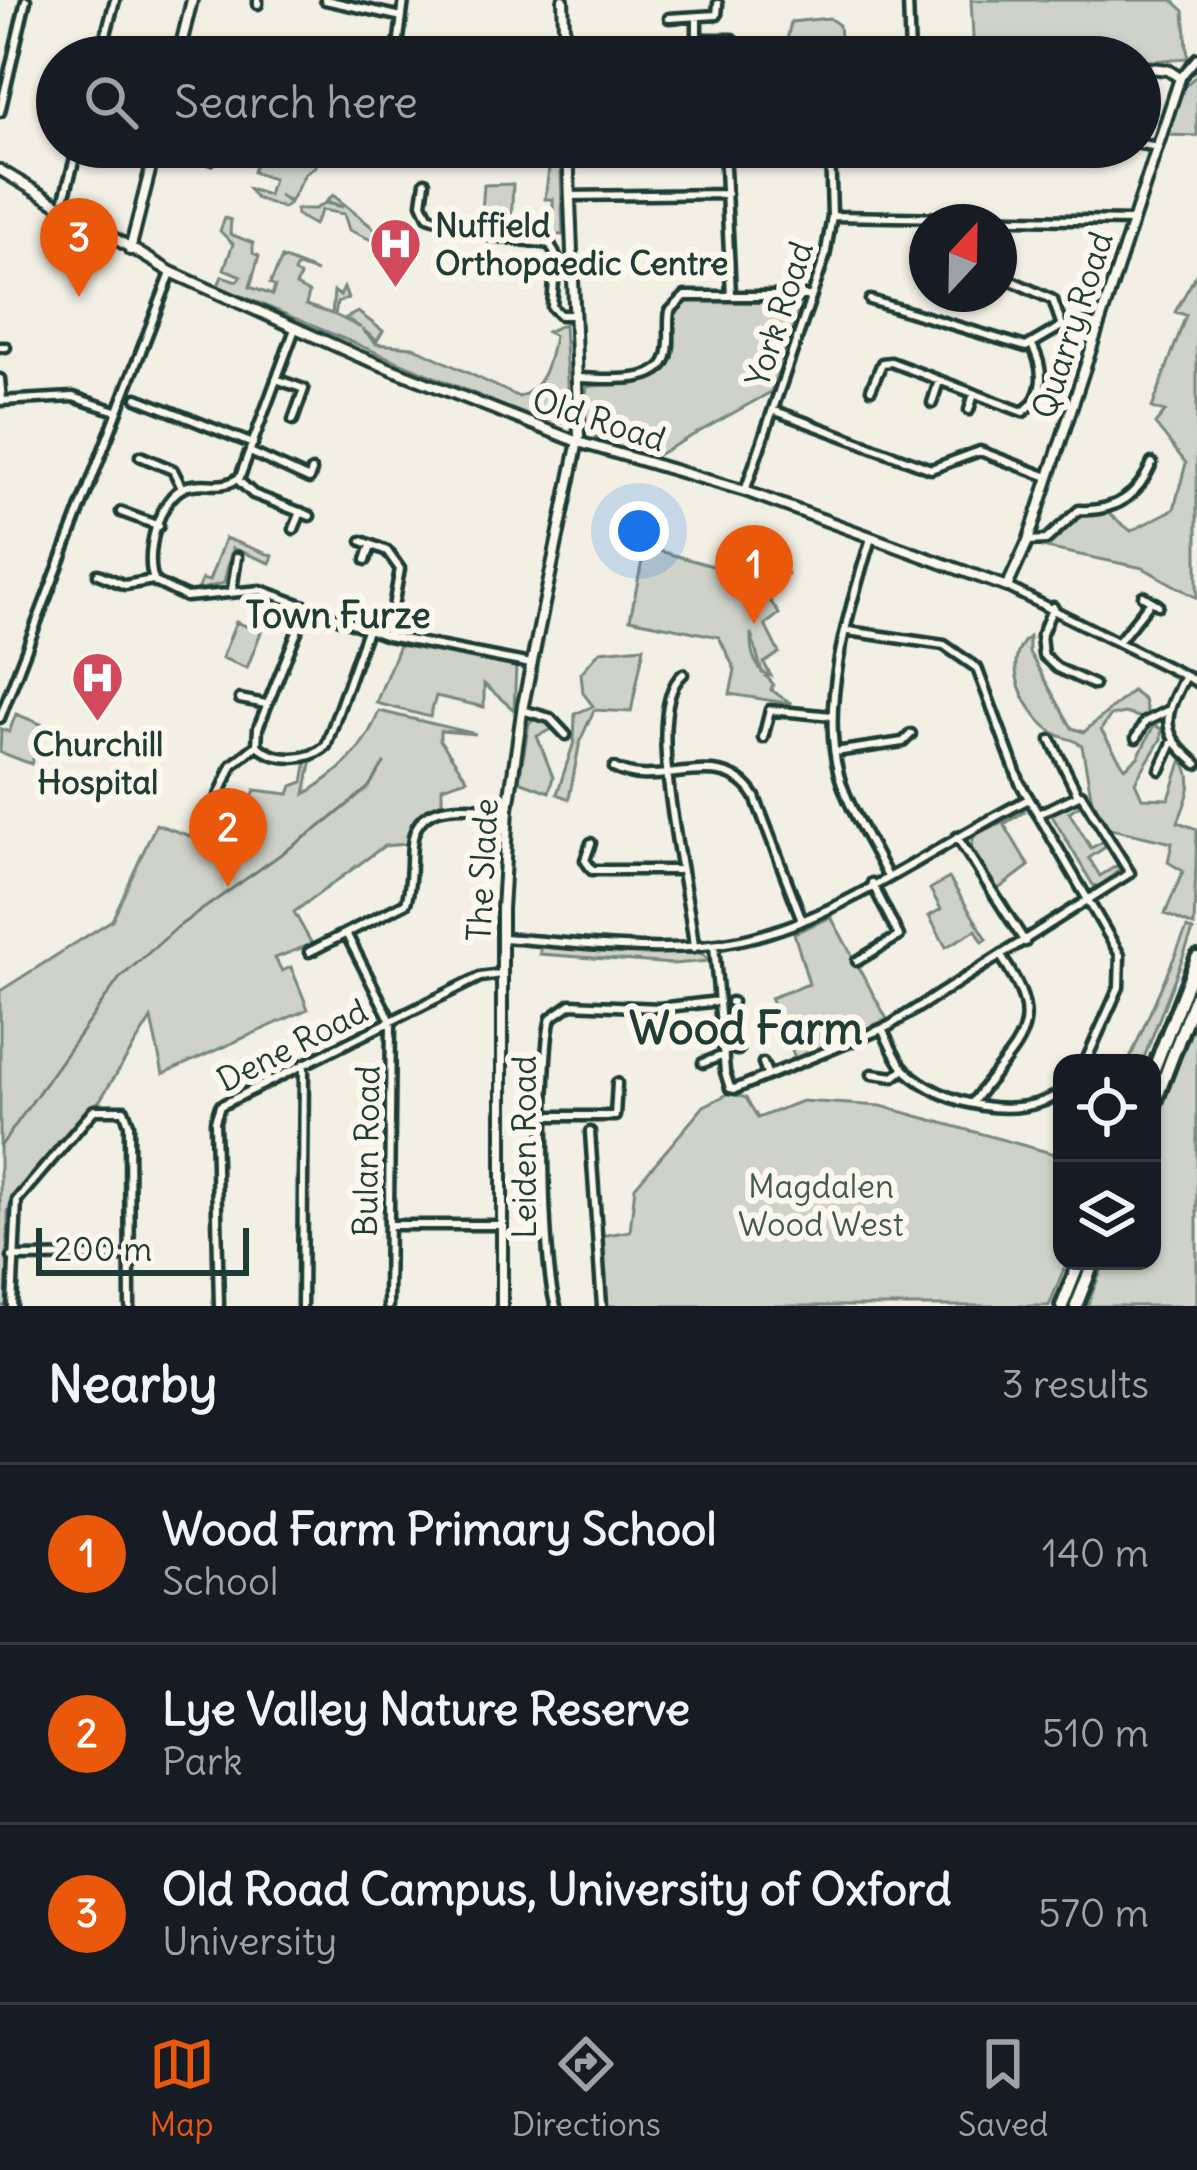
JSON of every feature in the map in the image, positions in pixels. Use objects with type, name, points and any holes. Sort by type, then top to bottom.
[{"type":"highway","points":[[1160,1054],[1197,958]]},
{"type":"highway","points":[[1161,1086],[1197,992]]},
{"type":"highway","points":[[1062,1306],[1076,1270]]},
{"type":"highway","points":[[1076,1306],[1090,1270]]},
{"type":"street","points":[[0,112],[26,0]]},
{"type":"street","points":[[106,36],[115,0]]},
{"type":"street","points":[[183,36],[192,0]]},
{"type":"street","points":[[325,0],[402,17]]},
{"type":"street","points":[[399,36],[404,0]]},
{"type":"street","points":[[562,0],[564,36]]},
{"type":"street","points":[[908,0],[909,36]]},
{"type":"street","points":[[669,18],[717,15],[718,4]]},
{"type":"street","points":[[697,17],[697,36]]},
{"type":"street","points":[[1161,69],[1180,78],[1197,58]]},
{"type":"street","name":"Quarry Road","points":[[1161,126],[1180,78]]},
{"type":"street","points":[[62,206],[72,168]]},
{"type":"street","points":[[130,250],[151,168]]},
{"type":"street","name":"The Slade","points":[[502,1306],[502,938],[508,809],[522,710],[578,442],[568,168]]},
{"type":"street","points":[[725,168],[731,295]]},
{"type":"street","name":"York Road","points":[[745,491],[811,296],[832,216],[831,168]]},
{"type":"street","name":"Quarry Road","points":[[1007,587],[1028,541],[1147,168]]},
{"type":"street","name":"Old Road","points":[[0,170],[130,250],[295,329],[578,442],[745,491],[1007,587],[1196,679]]},
{"type":"street","points":[[425,182],[422,203],[428,216],[483,235],[550,244],[556,256],[552,307],[560,315],[574,315]]},
{"type":"street","points":[[569,196],[727,194]]},
{"type":"street","points":[[832,216],[1131,221]]},
{"type":"street","points":[[0,718],[171,272]]},
{"type":"street","points":[[1017,283],[1053,300],[1062,326]]},
{"type":"street","points":[[577,378],[653,374],[667,357],[668,320],[679,299],[811,296]]},
{"type":"street","points":[[870,300],[1033,347]]},
{"type":"street","points":[[1033,347],[1062,326],[1098,324]]},
{"type":"street","points":[[153,580],[148,555],[171,498],[182,488],[223,487],[238,480],[295,329]]},
{"type":"street","points":[[871,389],[882,363],[1016,412],[1030,408],[1042,374],[1033,347]]},
{"type":"street","points":[[0,379],[1,401],[73,397],[116,411]]},
{"type":"street","points":[[277,379],[304,388],[293,420]]},
{"type":"street","points":[[932,404],[939,381]]},
{"type":"street","points":[[969,410],[974,394]]},
{"type":"street","points":[[137,398],[252,448],[286,472],[309,478],[312,471]]},
{"type":"street","points":[[772,410],[931,469],[980,451],[1048,477]]},
{"type":"street","points":[[140,456],[173,470],[182,488]]},
{"type":"street","points":[[1028,541],[1046,540],[1078,509],[1100,511],[1131,497],[1152,463]]},
{"type":"street","points":[[238,480],[251,493],[310,516]]},
{"type":"street","points":[[121,512],[159,526]]},
{"type":"street","points":[[294,529],[301,512]]},
{"type":"street","points":[[871,538],[833,716],[835,752],[846,794],[887,874]]},
{"type":"street","points":[[362,541],[390,553],[400,569],[387,636]]},
{"type":"street","points":[[366,560],[371,545]]},
{"type":"street","points":[[232,590],[237,557]]},
{"type":"street","points":[[98,574],[130,586],[153,580],[181,596],[262,590],[387,636],[531,664]]},
{"type":"street","points":[[1119,641],[1155,603],[1143,596]]},
{"type":"street","points":[[216,803],[232,765],[257,745],[266,704],[307,607]]},
{"type":"street","points":[[1053,608],[1041,636],[1043,655],[1057,668],[1094,685]]},
{"type":"street","points":[[257,745],[266,753],[286,757],[322,750],[367,630]]},
{"type":"street","points":[[848,631],[944,645],[972,664],[986,683],[1004,744],[1029,800],[1118,949],[1122,974],[1089,1054]]},
{"type":"street","points":[[683,674],[677,677],[664,763],[670,772],[677,870],[694,948]]},
{"type":"street","points":[[1136,739],[1145,722],[1167,711],[1185,676]]},
{"type":"street","points":[[240,699],[266,704]]},
{"type":"street","points":[[763,738],[771,707],[833,716]]},
{"type":"street","points":[[522,710],[550,718],[566,735]]},
{"type":"street","points":[[1160,770],[1172,742],[1167,711]]},
{"type":"street","points":[[835,752],[903,742],[911,734]]},
{"type":"street","points":[[1172,742],[1197,764]]},
{"type":"street","points":[[714,945],[730,1088],[882,1029],[1002,958],[1130,873],[1085,798],[1077,793],[1055,744]]},
{"type":"street","points":[[614,768],[724,773],[747,784],[802,920]]},
{"type":"street","points":[[1038,814],[1077,793]]},
{"type":"street","points":[[502,938],[694,948],[714,945],[802,920],[1029,800]]},
{"type":"street","points":[[309,952],[406,903],[413,834],[428,814],[448,807],[508,809]]},
{"type":"street","points":[[957,837],[1025,942]]},
{"type":"street","points":[[590,843],[585,860],[592,870],[677,870]]},
{"type":"street","points":[[857,962],[899,937],[872,883]]},
{"type":"street","name":"Bulan Road","points":[[347,935],[391,1021],[388,1306]]},
{"type":"street","points":[[974,1102],[1028,1018],[1025,992],[1002,958]]},
{"type":"street","name":"Dene Road","points":[[219,1306],[217,1109],[480,977],[502,974]]},
{"type":"street","name":"Leiden Road","points":[[556,1306],[548,1270],[548,1027],[559,1009],[571,1004],[659,1008],[719,1001]]},
{"type":"street","points":[[882,1029],[904,1069],[974,1102],[1024,1108],[1053,1096]]},
{"type":"street","points":[[703,1064],[724,1055]]},
{"type":"street","points":[[763,1063],[766,1073]]},
{"type":"street","points":[[302,1306],[304,1064]]},
{"type":"street","points":[[872,1074],[894,1077],[904,1069]]},
{"type":"street","points":[[545,1117],[615,1115],[617,1083]]},
{"type":"street","points":[[12,1306],[13,1214],[23,1190],[94,1110],[112,1106],[124,1110],[129,1124],[130,1306]]},
{"type":"street","points":[[590,1132],[602,1306]]},
{"type":"street","points":[[389,1225],[501,1225]]},
{"type":"street","points":[[12,1257],[129,1256]]},
{"type":"green space","points":[[971,0],[1172,0],[1184,11],[1188,58],[1161,60],[1161,36],[973,36]]},
{"type":"green space","points":[[829,18],[839,25],[840,36],[788,36],[791,22]]},
{"type":"green space","points":[[1197,75],[1197,136],[1167,135],[1180,91]]},
{"type":"green space","points":[[254,168],[313,168],[290,202],[279,195],[289,203],[283,208],[255,198],[249,189],[268,195],[273,179],[253,172]]},
{"type":"green space","points":[[549,168],[561,168],[563,235],[542,234],[553,229],[553,199],[545,199]]},
{"type":"green space","points":[[513,184],[511,224],[481,224],[484,185]]},
{"type":"green space","points":[[333,195],[389,241],[385,246],[349,230],[344,214],[322,210],[314,225],[297,215],[296,209],[315,209],[325,203],[343,207],[327,201]]},
{"type":"green space","points":[[225,218],[231,220],[230,234],[253,243],[253,253],[259,256],[250,287],[272,295],[275,287],[270,284],[282,258],[317,272],[297,266],[294,273],[300,276],[296,286],[309,293],[306,305],[332,314],[334,291],[340,296],[344,288],[348,298],[337,303],[335,315],[361,328],[346,318],[358,312],[383,331],[377,341],[362,329],[376,344],[413,347],[519,397],[544,372],[554,336],[547,332],[564,324],[569,420],[549,425],[218,286],[222,276],[237,281],[241,276],[224,269],[233,244],[220,231]]},
{"type":"green space","points":[[1197,273],[1197,598],[1143,568],[1041,547],[1080,515],[1104,510],[1131,531],[1174,509],[1186,463],[1155,424],[1165,412],[1152,408],[1186,315],[1175,312]]},
{"type":"green space","points":[[687,300],[801,304],[771,392],[652,458],[608,445],[591,432],[586,421],[587,387],[661,375],[673,358],[675,313]]},
{"type":"green space","points":[[225,538],[273,556],[270,563],[232,548],[224,583],[198,590],[202,579],[209,581]]},
{"type":"green space","points":[[645,547],[734,572],[767,549],[788,574],[764,591],[779,614],[765,625],[779,653],[764,663],[771,676],[764,674],[773,684],[771,690],[792,704],[730,694],[735,670],[719,637],[630,619]]},
{"type":"green space","points":[[236,622],[261,632],[247,668],[222,658]]},
{"type":"green space","points":[[1029,637],[1029,652],[1072,728],[1084,732],[1132,691],[1144,700],[1149,720],[1125,713],[1110,716],[1101,730],[1125,768],[1138,757],[1154,725],[1161,729],[1161,739],[1135,782],[1142,798],[1169,799],[1182,759],[1187,767],[1189,790],[1178,822],[1197,829],[1194,926],[1165,914],[1183,871],[1168,862],[1172,843],[1107,828],[1093,806],[1082,746],[1056,734],[1027,703],[1016,660]]},
{"type":"green space","points":[[399,645],[516,667],[514,710],[484,684],[484,707],[436,696],[430,717],[376,703]]},
{"type":"green space","points":[[644,647],[631,712],[594,710],[580,741],[569,799],[557,794],[574,742],[575,714],[593,706],[583,693],[581,673],[600,651]]},
{"type":"green space","points":[[379,711],[476,734],[440,731],[440,740],[467,779],[442,787],[442,801],[415,819],[406,844],[384,846],[294,912],[312,944],[275,958],[282,971],[291,967],[308,1009],[163,1074],[151,1019],[100,1100],[13,1197],[8,1212],[7,1306],[0,1306],[0,991],[112,920],[156,824],[213,844],[240,829],[255,790],[289,794],[292,786],[303,782],[307,760],[312,759],[305,794],[329,778],[350,759]]},
{"type":"green space","points":[[16,714],[46,726],[31,764],[0,752],[1,729],[9,732]]},
{"type":"green space","points":[[539,718],[553,729],[537,736],[553,777],[549,792],[519,781],[529,723]]},
{"type":"green space","points":[[1075,799],[1082,804],[1069,812],[1091,848],[1104,841],[1107,846],[1089,858],[1100,876],[1118,865],[1120,869],[1100,887],[1093,885],[1051,814]]},
{"type":"green space","points":[[1026,811],[1004,824],[1029,866],[997,890],[971,849],[974,835]]},
{"type":"green space","points":[[949,878],[987,939],[983,942],[976,930],[946,947],[929,916],[941,909],[930,889]]},
{"type":"green space","points":[[831,917],[887,1019],[796,1060],[770,998],[809,984],[794,933]]},
{"type":"green space","points":[[1187,928],[1193,931],[1145,1054],[1132,1054]]},
{"type":"green space","points":[[540,946],[702,954],[709,961],[673,964],[540,954]]},
{"type":"green space","points":[[1197,1015],[1197,1306],[1087,1306],[1101,1270],[1161,1270],[1161,1109]]},
{"type":"green space","name":"Magdalen Wood West","points":[[730,1093],[746,1098],[758,1118],[802,1101],[881,1106],[1053,1154],[1053,1270],[1063,1270],[1049,1306],[604,1306],[601,1236],[630,1231],[635,1187],[704,1106]]},
{"type":"waterway","points":[[0,1147],[119,979],[179,926],[328,821],[368,788],[384,763]]},
{"type":"place","name":"Nuffield Orthopaedic Centre","points":[[396,290]]},
{"type":"place","name":"Old Road Campus, University of Oxford","points":[[79,297]]},
{"type":"place","name":"Wood Farm Primary School","points":[[754,624]]},
{"type":"place","name":"Churchill Hospital","points":[[98,723]]},
{"type":"place","name":"Lye Valley Nature Reserve","points":[[228,887]]},
{"type":"district","name":"Town Furze","points":[[338,615]]},
{"type":"district","name":"Wood Farm","points":[[746,1028]]}]
